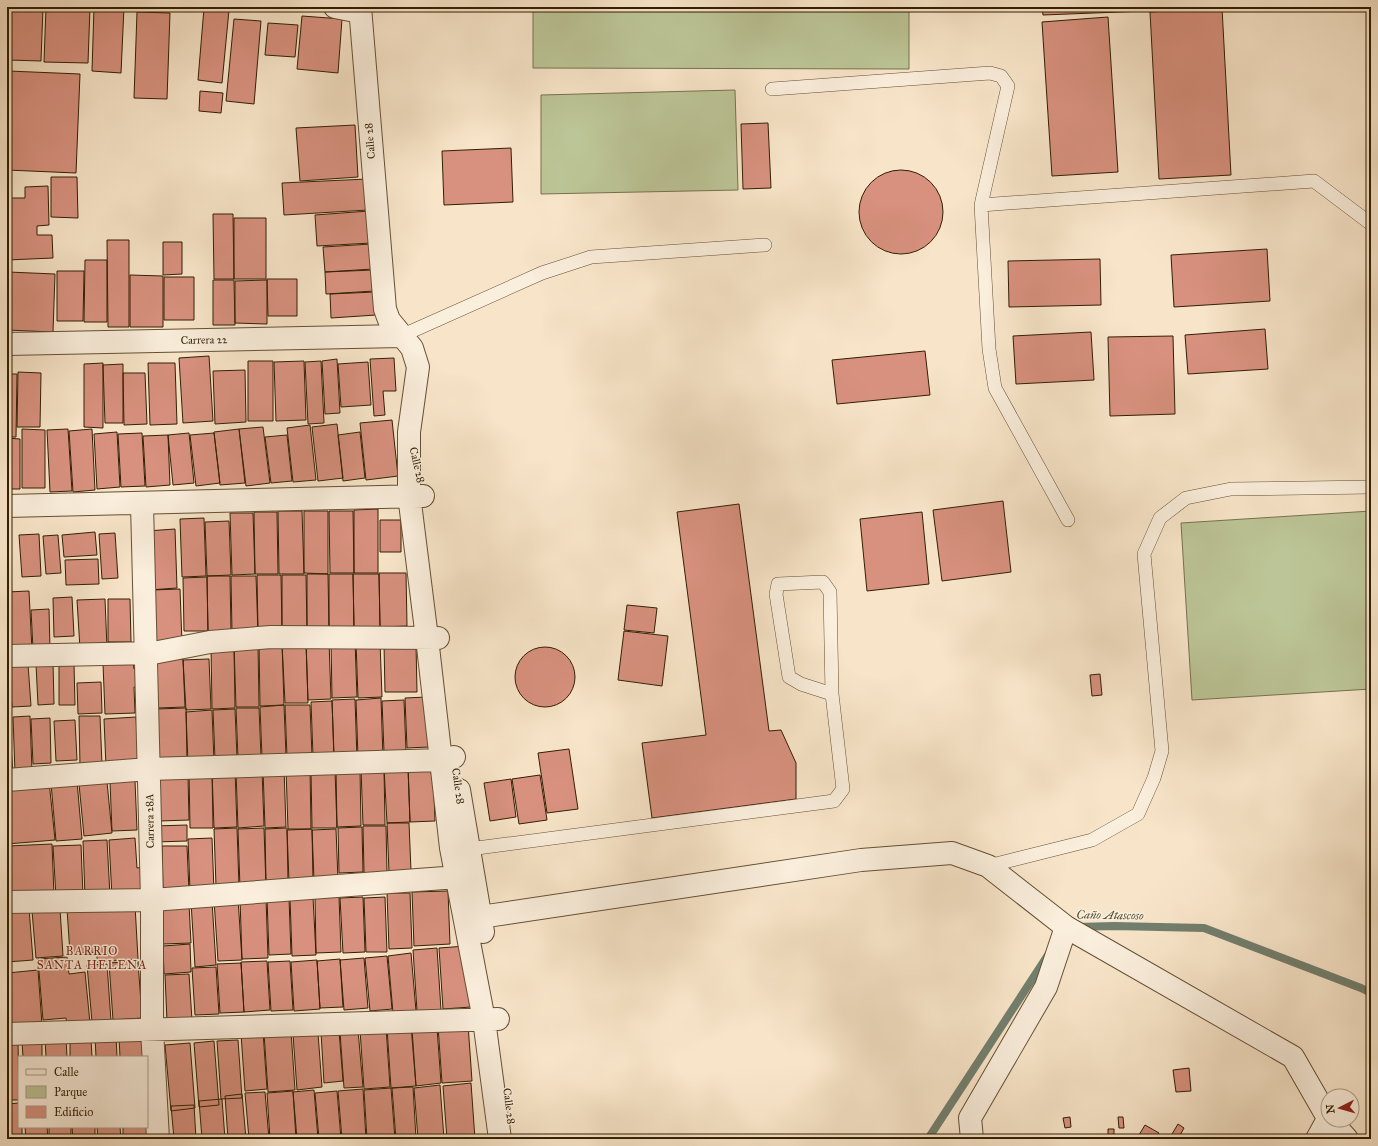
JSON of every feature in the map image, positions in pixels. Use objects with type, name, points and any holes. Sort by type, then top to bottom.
[{"type":"street","points":[[335,7],[360,9]]},
{"type":"street","name":"Calle 28","points":[[360,9],[384,309],[389,320],[412,348],[418,367],[409,432],[459,849],[464,877],[469,936],[491,1019],[513,1139]]},
{"type":"street","name":"Carrera 22","points":[[7,344],[401,336]]},
{"type":"street","points":[[7,506],[142,504],[416,496]]},
{"type":"street","name":"Carrera 28A","points":[[142,504],[152,900],[152,1029],[158,1139]]},
{"type":"street","points":[[7,656],[153,653],[210,642],[271,637],[433,638]]},
{"type":"street","points":[[7,780],[149,769],[448,758]]},
{"type":"street","points":[[480,917],[861,860],[952,853],[988,866],[1066,927],[1294,1057],[1320,1103]]},
{"type":"street","points":[[7,902],[152,900],[464,877]]},
{"type":"street","name":"Calle 28","points":[[464,877],[480,917],[491,1019],[500,1139]]},
{"type":"street","points":[[972,1139],[970,1118],[1046,987],[1066,927]]},
{"type":"street","points":[[7,1034],[491,1019]]},
{"type":"street","points":[[1317,1139],[1324,1128]]},
{"type":"street","points":[[1337,1128],[1347,1139]]},
{"type":"lane","points":[[772,89],[990,73],[1001,76],[1008,86],[982,205],[989,349],[995,388],[1068,520]]},
{"type":"lane","points":[[982,205],[1314,181],[1371,224]]},
{"type":"lane","points":[[401,336],[542,273],[591,257],[764,245]]},
{"type":"lane","points":[[988,866],[1092,840],[1138,814],[1154,778],[1162,751],[1144,554],[1160,518],[1186,498],[1231,489],[1371,487]]},
{"type":"lane","points":[[459,849],[834,801],[843,789],[832,694],[830,592],[822,582],[778,584],[776,594],[789,677],[801,684],[832,694]]},
{"type":"green space","points":[[533,7],[909,7],[909,69],[533,68]]},
{"type":"green space","points":[[735,90],[738,190],[541,194],[541,95]]},
{"type":"green space","points":[[1371,511],[1371,689],[1192,700],[1181,523]]},
{"type":"building","points":[[10,7],[43,7],[41,61],[8,60]]},
{"type":"building","points":[[46,7],[90,7],[88,63],[44,62]]},
{"type":"building","points":[[94,7],[124,7],[121,73],[92,71]]},
{"type":"building","points":[[1042,7],[1222,7],[1222,8],[1043,15]]},
{"type":"building","points":[[204,8],[229,10],[222,83],[198,80]]},
{"type":"building","points":[[1222,8],[1231,175],[1159,179],[1150,12]]},
{"type":"building","points":[[137,12],[170,13],[167,99],[134,98]]},
{"type":"building","points":[[302,16],[342,19],[338,73],[297,69]]},
{"type":"building","points":[[1108,17],[1118,172],[1052,176],[1042,22]]},
{"type":"building","points":[[234,19],[261,21],[254,104],[226,101]]},
{"type":"building","points":[[268,23],[298,25],[295,57],[265,55]]},
{"type":"building","points":[[8,71],[80,74],[76,173],[7,170]]},
{"type":"building","points":[[200,91],[223,93],[221,113],[199,111]]},
{"type":"building","points":[[768,123],[771,188],[743,189],[741,124]]},
{"type":"building","points":[[355,125],[358,177],[300,181],[296,128]]},
{"type":"building","points":[[511,148],[513,202],[444,205],[442,151]]},
{"type":"building","points":[[901,170],[917,173],[931,182],[940,196],[943,212],[940,228],[931,242],[917,251],[901,254],[885,251],[871,242],[862,228],[859,212],[862,196],[871,182],[885,173]]},
{"type":"building","points":[[51,177],[77,177],[78,218],[51,217]]},
{"type":"building","points":[[367,179],[368,210],[284,215],[282,183]]},
{"type":"building","points":[[48,186],[49,225],[37,226],[37,235],[52,235],[53,258],[7,260],[7,189],[8,198],[25,198],[25,187]]},
{"type":"building","points":[[369,211],[371,243],[317,246],[315,215]]},
{"type":"building","points":[[213,214],[233,214],[234,279],[214,279]]},
{"type":"building","points":[[234,218],[266,218],[266,279],[234,279]]},
{"type":"building","points":[[107,240],[129,240],[129,327],[108,327]]},
{"type":"building","points":[[163,242],[182,242],[182,274],[163,275]]},
{"type":"building","points":[[371,244],[373,269],[325,272],[323,247]]},
{"type":"building","points":[[1267,249],[1270,301],[1174,307],[1171,255]]},
{"type":"building","points":[[1100,259],[1101,305],[1009,307],[1008,261]]},
{"type":"building","points":[[85,260],[107,260],[107,322],[84,322]]},
{"type":"building","points":[[373,270],[374,291],[326,294],[325,272]]},
{"type":"building","points":[[57,271],[84,271],[83,321],[57,321]]},
{"type":"building","points":[[8,272],[55,274],[53,332],[7,330]]},
{"type":"building","points":[[130,275],[163,276],[163,327],[130,327]]},
{"type":"building","points":[[164,277],[194,277],[194,320],[164,320]]},
{"type":"building","points":[[267,279],[297,279],[297,316],[268,316]]},
{"type":"building","points":[[213,280],[234,280],[235,325],[213,325]]},
{"type":"building","points":[[267,280],[267,324],[235,323],[235,281]]},
{"type":"building","points":[[375,292],[376,315],[331,318],[330,294]]},
{"type":"building","points":[[1265,329],[1268,369],[1188,374],[1185,335]]},
{"type":"building","points":[[1091,332],[1094,380],[1016,384],[1013,336]]},
{"type":"building","points":[[1173,336],[1175,414],[1110,416],[1108,337]]},
{"type":"building","points":[[925,351],[930,395],[837,404],[832,360]]},
{"type":"building","points":[[209,356],[213,421],[183,423],[179,358]]},
{"type":"building","points":[[394,358],[396,391],[383,391],[385,415],[374,416],[370,359]]},
{"type":"building","points":[[337,359],[340,413],[325,414],[322,361]]},
{"type":"building","points":[[248,361],[273,361],[273,421],[248,421]]},
{"type":"building","points":[[304,361],[306,420],[276,421],[274,362]]},
{"type":"building","points":[[321,361],[324,423],[308,424],[305,362]]},
{"type":"building","points":[[368,362],[371,405],[341,407],[338,364]]},
{"type":"building","points":[[103,363],[103,428],[84,427],[84,364]]},
{"type":"building","points":[[148,363],[175,363],[177,424],[150,425]]},
{"type":"building","points":[[123,364],[123,423],[105,423],[103,365]]},
{"type":"building","points":[[245,370],[246,422],[215,424],[213,371]]},
{"type":"building","points":[[18,372],[41,373],[40,427],[17,427]]},
{"type":"building","points":[[123,373],[145,373],[147,424],[124,425]]},
{"type":"building","points":[[7,374],[17,374],[16,437],[7,437]]},
{"type":"building","points":[[392,420],[398,476],[366,480],[360,423]]},
{"type":"building","points":[[337,424],[343,478],[318,481],[312,427]]},
{"type":"building","points":[[310,425],[316,480],[293,482],[287,428]]},
{"type":"building","points":[[263,427],[270,483],[246,486],[239,429]]},
{"type":"building","points":[[22,429],[45,430],[45,488],[22,488]]},
{"type":"building","points":[[68,429],[72,491],[50,492],[47,430]]},
{"type":"building","points":[[92,429],[95,490],[73,492],[69,431]]},
{"type":"building","points":[[239,429],[245,483],[220,485],[214,432]]},
{"type":"building","points":[[117,432],[120,487],[97,489],[94,434]]},
{"type":"building","points":[[360,432],[365,478],[343,481],[338,435]]},
{"type":"building","points":[[142,433],[145,486],[121,487],[118,434]]},
{"type":"building","points":[[189,433],[194,483],[173,485],[168,435]]},
{"type":"building","points":[[214,433],[220,483],[196,486],[190,435]]},
{"type":"building","points":[[168,435],[170,485],[146,487],[143,436]]},
{"type":"building","points":[[287,435],[292,481],[271,483],[265,437]]},
{"type":"building","points":[[7,438],[20,439],[20,489],[7,489]]},
{"type":"building","points":[[1003,501],[1011,572],[942,581],[933,510]]},
{"type":"building","points":[[739,504],[769,731],[781,730],[796,763],[796,799],[652,818],[642,743],[706,735],[677,512]]},
{"type":"building","points":[[378,509],[378,573],[354,573],[354,510]]},
{"type":"building","points":[[278,511],[302,511],[304,574],[279,574]]},
{"type":"building","points":[[304,511],[328,511],[328,574],[304,573]]},
{"type":"building","points":[[329,511],[353,511],[354,573],[330,573]]},
{"type":"building","points":[[254,512],[277,512],[278,574],[255,574]]},
{"type":"building","points":[[922,512],[929,584],[867,591],[860,519]]},
{"type":"building","points":[[230,513],[253,513],[255,574],[232,575]]},
{"type":"building","points":[[204,518],[206,576],[182,577],[180,519]]},
{"type":"building","points":[[380,520],[401,520],[401,552],[380,552]]},
{"type":"building","points":[[229,521],[231,575],[207,576],[205,522]]},
{"type":"building","points":[[175,529],[177,588],[149,590],[147,531]]},
{"type":"building","points":[[95,532],[97,555],[64,557],[62,535]]},
{"type":"building","points":[[115,533],[118,578],[102,579],[99,534]]},
{"type":"building","points":[[39,534],[41,576],[22,577],[19,535]]},
{"type":"building","points":[[58,535],[61,573],[46,574],[43,536]]},
{"type":"building","points":[[98,559],[99,584],[66,585],[65,560]]},
{"type":"building","points":[[379,573],[406,573],[407,626],[380,627]]},
{"type":"building","points":[[307,574],[328,574],[329,630],[307,630]]},
{"type":"building","points":[[329,574],[353,574],[354,628],[329,628]]},
{"type":"building","points":[[353,574],[379,574],[380,628],[354,628]]},
{"type":"building","points":[[257,575],[281,575],[282,630],[258,631]]},
{"type":"building","points":[[282,575],[306,575],[307,629],[282,630]]},
{"type":"building","points":[[207,576],[230,576],[231,633],[208,634]]},
{"type":"building","points":[[231,576],[256,576],[258,633],[232,634]]},
{"type":"building","points":[[207,577],[208,631],[184,631],[183,578]]},
{"type":"building","points":[[180,589],[182,643],[154,644],[152,590]]},
{"type":"building","points":[[29,591],[32,651],[7,652],[7,592]]},
{"type":"building","points":[[72,597],[74,636],[54,637],[53,598]]},
{"type":"building","points":[[105,599],[107,648],[80,649],[77,600]]},
{"type":"building","points":[[108,599],[130,599],[131,642],[108,642]]},
{"type":"building","points":[[627,605],[657,608],[654,633],[624,630]]},
{"type":"building","points":[[49,609],[50,649],[33,649],[31,610]]},
{"type":"building","points":[[624,631],[668,636],[662,686],[618,680]]},
{"type":"building","points":[[329,641],[331,699],[308,700],[306,642]]},
{"type":"building","points":[[355,641],[357,697],[332,698],[331,642]]},
{"type":"building","points":[[380,641],[382,697],[358,698],[356,642]]},
{"type":"building","points":[[306,642],[308,703],[285,703],[282,643]]},
{"type":"building","points":[[259,643],[282,643],[284,705],[260,706]]},
{"type":"building","points":[[258,644],[259,707],[236,707],[234,645]]},
{"type":"building","points":[[384,644],[416,644],[417,692],[385,692]]},
{"type":"building","points":[[211,646],[234,646],[235,708],[212,709]]},
{"type":"building","points":[[539,647],[551,647],[562,652],[570,660],[575,671],[573,689],[562,702],[551,707],[539,707],[528,702],[520,694],[515,683],[515,671],[520,660],[528,652]]},
{"type":"building","points":[[183,659],[185,707],[158,708],[155,660]]},
{"type":"building","points":[[209,659],[211,709],[186,710],[183,660]]},
{"type":"building","points":[[133,662],[134,669],[140,668],[141,687],[134,687],[135,713],[105,714],[103,664]]},
{"type":"building","points":[[53,663],[54,704],[38,705],[36,664]]},
{"type":"building","points":[[28,664],[31,706],[12,707],[9,665]]},
{"type":"building","points":[[59,664],[74,664],[75,705],[59,705]]},
{"type":"building","points":[[1100,674],[1102,695],[1092,696],[1090,675]]},
{"type":"building","points":[[101,682],[102,713],[78,714],[77,683]]},
{"type":"building","points":[[427,697],[429,747],[407,748],[405,698]]},
{"type":"building","points":[[381,698],[383,758],[358,758],[356,700]]},
{"type":"building","points":[[355,699],[357,759],[334,760],[332,700]]},
{"type":"building","points":[[404,700],[406,751],[384,752],[382,701]]},
{"type":"building","points":[[332,701],[334,755],[313,756],[311,702]]},
{"type":"building","points":[[284,705],[286,756],[262,757],[260,707]]},
{"type":"building","points":[[285,705],[310,705],[312,756],[287,757]]},
{"type":"building","points":[[186,708],[187,764],[159,765],[156,709]]},
{"type":"building","points":[[236,708],[259,708],[261,757],[238,758]]},
{"type":"building","points":[[235,709],[237,758],[215,759],[213,710]]},
{"type":"building","points":[[212,710],[214,763],[188,764],[186,712]]},
{"type":"building","points":[[30,716],[32,771],[15,772],[13,717]]},
{"type":"building","points":[[79,716],[100,716],[102,765],[80,766]]},
{"type":"building","points":[[136,717],[139,765],[106,767],[104,719]]},
{"type":"building","points":[[50,718],[51,763],[33,764],[31,719]]},
{"type":"building","points":[[75,720],[77,760],[56,761],[54,721]]},
{"type":"building","points":[[7,731],[10,731],[13,776],[7,777]]},
{"type":"building","points":[[569,749],[578,809],[547,813],[538,753]]},
{"type":"building","points":[[433,766],[435,821],[410,822],[408,767]]},
{"type":"building","points":[[408,767],[410,822],[387,823],[384,768]]},
{"type":"building","points":[[284,768],[286,827],[265,828],[263,769]]},
{"type":"building","points":[[310,768],[311,829],[288,829],[286,769]]},
{"type":"building","points":[[361,768],[384,768],[385,825],[363,825]]},
{"type":"building","points":[[336,769],[360,769],[361,826],[337,827]]},
{"type":"building","points":[[212,770],[213,828],[190,828],[189,771]]},
{"type":"building","points":[[235,770],[237,827],[214,828],[212,771]]},
{"type":"building","points":[[262,770],[264,826],[238,828],[236,771]]},
{"type":"building","points":[[335,770],[337,828],[312,828],[311,771]]},
{"type":"building","points":[[540,775],[547,820],[519,824],[512,779]]},
{"type":"building","points":[[188,776],[189,820],[159,821],[157,777]]},
{"type":"building","points":[[511,779],[516,817],[490,821],[484,783]]},
{"type":"building","points":[[49,781],[55,840],[7,844],[7,785]]},
{"type":"building","points":[[77,781],[82,839],[56,841],[51,783]]},
{"type":"building","points":[[135,781],[137,830],[112,831],[110,782]]},
{"type":"building","points":[[107,782],[112,833],[84,836],[79,784]]},
{"type":"building","points":[[387,823],[409,823],[411,871],[389,872]]},
{"type":"building","points":[[187,825],[187,841],[155,842],[154,826]]},
{"type":"building","points":[[363,826],[386,826],[387,872],[364,873]]},
{"type":"building","points":[[362,827],[363,872],[339,873],[338,828]]},
{"type":"building","points":[[237,828],[239,886],[216,886],[214,829]]},
{"type":"building","points":[[264,828],[266,887],[240,888],[238,829]]},
{"type":"building","points":[[287,828],[288,881],[266,882],[265,829]]},
{"type":"building","points":[[312,829],[313,881],[289,881],[287,830]]},
{"type":"building","points":[[336,829],[338,880],[314,880],[312,830]]},
{"type":"building","points":[[135,838],[137,868],[143,867],[145,895],[112,897],[109,840]]},
{"type":"building","points":[[212,838],[214,891],[190,891],[188,839]]},
{"type":"building","points":[[107,840],[110,896],[85,897],[83,841]]},
{"type":"building","points":[[52,844],[54,896],[10,898],[8,846]]},
{"type":"building","points":[[81,845],[83,896],[56,897],[53,846]]},
{"type":"building","points":[[162,846],[187,846],[189,891],[163,891]]},
{"type":"building","points":[[448,891],[450,944],[414,946],[412,892]]},
{"type":"building","points":[[387,893],[410,893],[412,948],[389,949]]},
{"type":"building","points":[[339,896],[341,952],[316,953],[315,897]]},
{"type":"building","points":[[313,897],[316,955],[292,956],[290,898]]},
{"type":"building","points":[[363,897],[365,952],[343,953],[340,898]]},
{"type":"building","points":[[385,897],[387,952],[366,952],[364,898]]},
{"type":"building","points":[[238,898],[242,960],[218,961],[214,900]]},
{"type":"building","points":[[266,898],[268,958],[242,959],[240,899]]},
{"type":"building","points":[[267,898],[289,898],[291,954],[269,955]]},
{"type":"building","points":[[212,901],[216,965],[195,967],[191,902]]},
{"type":"building","points":[[189,904],[191,943],[163,944],[161,905]]},
{"type":"building","points":[[135,905],[138,959],[97,962],[97,952],[70,954],[67,909]]},
{"type":"building","points":[[29,908],[33,960],[7,962],[7,910]]},
{"type":"building","points":[[60,909],[63,956],[36,958],[32,911]]},
{"type":"building","points":[[190,944],[191,972],[164,974],[163,946]]},
{"type":"building","points":[[466,946],[471,1007],[443,1009],[439,948]]},
{"type":"building","points":[[437,948],[441,1010],[417,1011],[413,950]]},
{"type":"building","points":[[411,953],[416,1011],[393,1013],[388,956]]},
{"type":"building","points":[[387,956],[392,1009],[370,1011],[365,958]]},
{"type":"building","points":[[67,957],[69,974],[85,972],[90,1023],[67,1025],[66,1018],[43,1020],[38,959]]},
{"type":"building","points":[[364,958],[368,1008],[344,1010],[340,960]]},
{"type":"building","points":[[340,959],[343,1007],[320,1008],[317,961]]},
{"type":"building","points":[[317,960],[320,1009],[294,1011],[291,962]]},
{"type":"building","points":[[138,961],[142,1018],[113,1020],[109,963]]},
{"type":"building","points":[[267,961],[270,1010],[244,1012],[241,962]]},
{"type":"building","points":[[290,961],[293,1010],[271,1011],[268,962]]},
{"type":"building","points":[[241,963],[244,1012],[220,1013],[217,964]]},
{"type":"building","points":[[107,964],[111,1021],[92,1022],[87,965]]},
{"type":"building","points":[[216,967],[219,1014],[195,1015],[192,968]]},
{"type":"building","points":[[38,970],[42,1025],[10,1027],[7,973]]},
{"type":"building","points":[[189,974],[192,1020],[167,1021],[165,975]]},
{"type":"building","points":[[468,1024],[472,1081],[442,1083],[438,1026]]},
{"type":"building","points":[[411,1026],[416,1086],[391,1088],[387,1028]]},
{"type":"building","points":[[386,1027],[390,1087],[364,1089],[360,1030]]},
{"type":"building","points":[[437,1028],[441,1083],[416,1086],[412,1029]]},
{"type":"building","points":[[358,1030],[363,1087],[344,1088],[340,1032]]},
{"type":"building","points":[[291,1031],[295,1090],[268,1092],[264,1033]]},
{"type":"building","points":[[339,1031],[343,1081],[324,1083],[321,1032]]},
{"type":"building","points":[[263,1032],[267,1089],[245,1091],[241,1034]]},
{"type":"building","points":[[318,1033],[322,1087],[297,1090],[293,1034]]},
{"type":"building","points":[[116,1035],[117,1056],[96,1056],[95,1036]]},
{"type":"building","points":[[147,1036],[147,1056],[120,1056],[119,1037]]},
{"type":"building","points":[[66,1038],[67,1056],[46,1056],[45,1039]]},
{"type":"building","points":[[91,1039],[92,1056],[70,1056],[70,1040]]},
{"type":"building","points":[[238,1040],[242,1098],[221,1099],[217,1041]]},
{"type":"building","points":[[42,1041],[42,1056],[23,1056],[22,1042]]},
{"type":"building","points":[[214,1041],[219,1105],[199,1107],[194,1043]]},
{"type":"building","points":[[7,1042],[18,1042],[18,1100],[7,1100]]},
{"type":"building","points":[[190,1043],[195,1108],[171,1111],[165,1045]]},
{"type":"building","points":[[1189,1068],[1191,1091],[1176,1092],[1173,1070]]},
{"type":"building","points":[[471,1083],[475,1139],[447,1139],[443,1086]]},
{"type":"building","points":[[440,1085],[444,1139],[418,1139],[414,1088]]},
{"type":"building","points":[[413,1087],[416,1139],[396,1139],[392,1088]]},
{"type":"building","points":[[391,1088],[395,1139],[367,1139],[364,1090]]},
{"type":"building","points":[[363,1089],[366,1139],[342,1139],[338,1091]]},
{"type":"building","points":[[314,1090],[318,1139],[297,1139],[293,1092]]},
{"type":"building","points":[[293,1091],[296,1139],[270,1139],[267,1093]]},
{"type":"building","points":[[337,1091],[341,1139],[319,1139],[315,1093]]},
{"type":"building","points":[[265,1092],[269,1139],[249,1139],[245,1093]]},
{"type":"building","points":[[242,1094],[246,1139],[228,1139],[225,1096]]},
{"type":"building","points":[[222,1099],[225,1139],[202,1139],[199,1101]]},
{"type":"building","points":[[18,1103],[18,1128],[22,1128],[22,1139],[7,1139],[7,1104]]},
{"type":"building","points":[[194,1105],[196,1139],[174,1139],[171,1106]]},
{"type":"building","points":[[1070,1117],[1071,1127],[1065,1128],[1063,1118]]},
{"type":"building","points":[[1118,1117],[1123,1117],[1124,1128],[1119,1128]]},
{"type":"building","points":[[1178,1124],[1184,1128],[1178,1139],[1169,1139]]},
{"type":"building","points":[[1145,1125],[1159,1133],[1156,1139],[1147,1139],[1139,1135]]},
{"type":"building","points":[[25,1128],[47,1128],[48,1139],[26,1139]]},
{"type":"building","points":[[49,1128],[71,1128],[71,1139],[49,1139]]},
{"type":"building","points":[[72,1128],[95,1128],[95,1139],[73,1139]]},
{"type":"building","points":[[97,1128],[120,1128],[121,1139],[98,1139]]},
{"type":"building","points":[[123,1128],[147,1128],[148,1139],[123,1139]]},
{"type":"building","points":[[1108,1129],[1114,1129],[1114,1139],[1108,1139]]},
{"type":"waterway","name":"Caño Atascoso","points":[[1076,927],[1114,926],[1204,928],[1371,993]]},
{"type":"waterway","name":"Caño Atascoso","points":[[928,1139],[1048,955]]},
{"type":"district","name":"BARRIO SANTA HELENA","points":[[92,958]]}]
